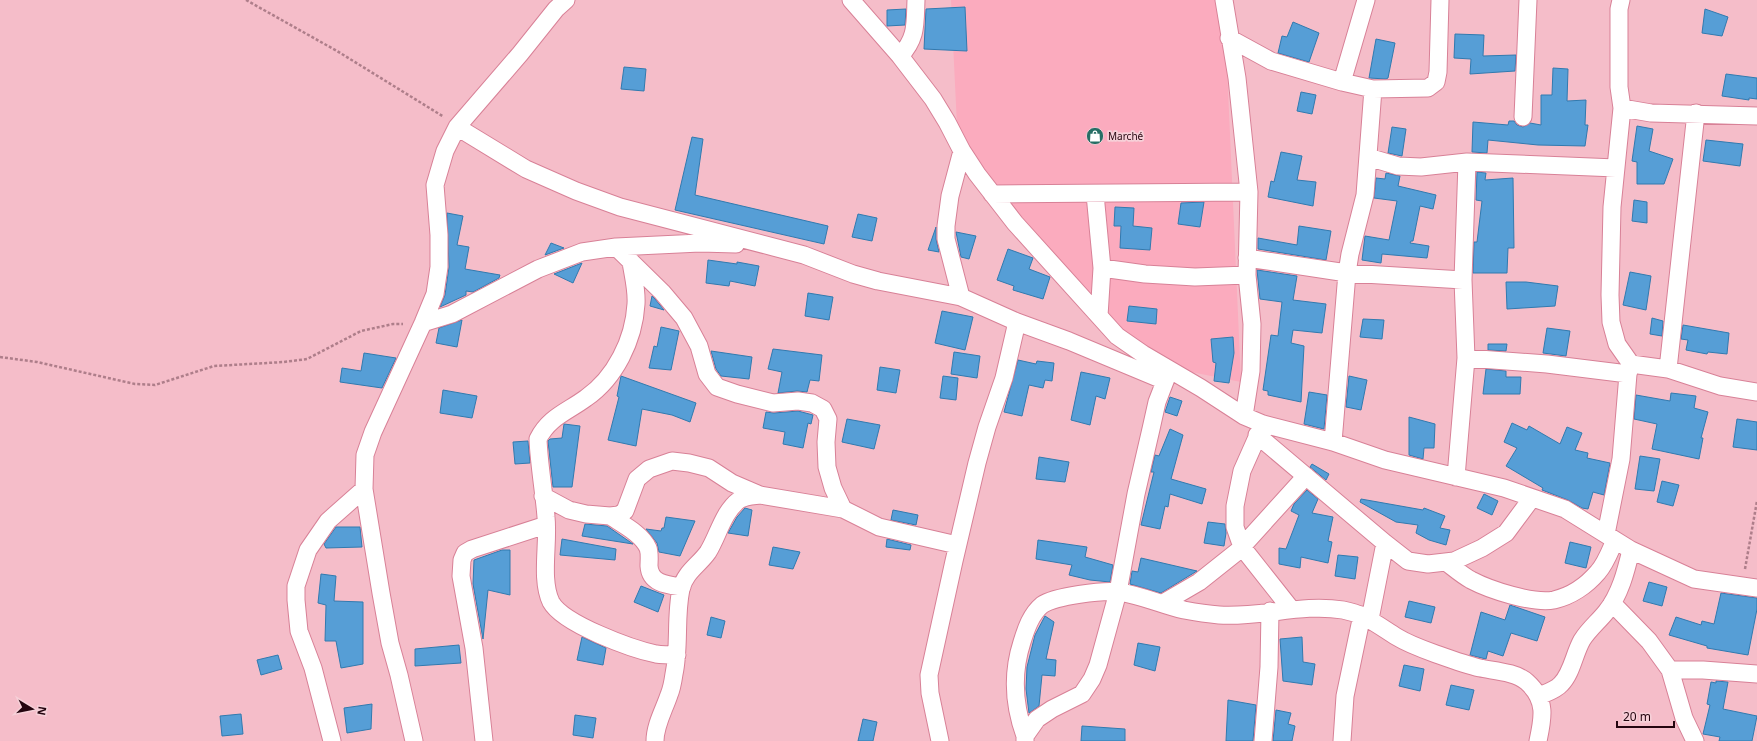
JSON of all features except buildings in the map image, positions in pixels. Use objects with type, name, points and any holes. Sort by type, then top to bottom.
[{"type":"street","points":[[414,741],[390,643],[380,593],[364,490],[365,455],[373,432],[423,323],[434,294],[439,267],[439,235],[435,185],[445,151],[457,127],[520,54],[556,9],[566,0]]},
{"type":"street","points":[[851,0],[900,56],[933,99],[962,151],[1014,224],[1117,336],[1143,354],[1167,375]]},
{"type":"street","points":[[900,56],[909,47],[914,33],[916,0]]},
{"type":"street","points":[[1224,0],[1237,78],[1249,192],[1247,276],[1252,324],[1251,371],[1244,416]]},
{"type":"street","points":[[1342,82],[1366,0]]},
{"type":"street","points":[[1230,38],[1271,61],[1342,82],[1373,89],[1428,88],[1436,82],[1438,72],[1440,0]]},
{"type":"street","points":[[1523,117],[1528,0]]},
{"type":"street","points":[[1446,562],[1470,579],[1496,591],[1525,598],[1553,600],[1568,596],[1586,584],[1598,571],[1606,559],[1621,458],[1630,369],[1617,344],[1611,322],[1610,295],[1612,207],[1622,108],[1619,87],[1619,9],[1621,0]]},
{"type":"street","points":[[1333,442],[1347,273],[1365,195],[1373,89]]},
{"type":"street","points":[[1622,108],[1651,113],[1696,113],[1757,116]]},
{"type":"street","points":[[1668,369],[1696,113]]},
{"type":"street","points":[[457,127],[526,169],[576,191],[620,207],[804,255],[853,274],[878,281],[961,297],[1017,322],[1201,388],[1244,416],[1260,429],[1306,476],[1408,561],[1428,564],[1454,561],[1482,548],[1506,533],[1532,498]]},
{"type":"street","points":[[961,297],[946,239],[950,196],[962,151]]},
{"type":"street","points":[[1368,157],[1398,166],[1421,167],[1467,162],[1616,168]]},
{"type":"street","points":[[1456,477],[1466,358],[1463,280],[1467,162]]},
{"type":"street","points":[[992,194],[1249,192]]},
{"type":"street","points":[[1095,194],[1102,268],[1099,316]]},
{"type":"street","points":[[423,323],[452,314],[538,269],[582,252],[700,242],[772,246]]},
{"type":"street","points":[[616,248],[662,292],[684,318],[699,346],[707,374],[717,387],[737,394],[773,403],[798,401],[812,403],[823,409],[828,419],[826,442],[827,467],[833,488],[843,509]]},
{"type":"street","points":[[1247,258],[1347,273],[1463,280]]},
{"type":"street","points":[[631,262],[636,303],[634,318],[627,342],[618,361],[606,381],[586,398],[556,417],[544,427],[538,439],[546,525],[547,587],[552,602],[563,614],[586,628],[632,647],[657,654],[677,655]]},
{"type":"street","points":[[1102,268],[1144,274],[1195,277],[1247,276]]},
{"type":"street","points":[[940,741],[930,693],[929,675],[957,546],[979,455],[1004,378],[1017,322]]},
{"type":"street","points":[[1466,358],[1630,369],[1668,369],[1720,386],[1757,392]]},
{"type":"street","points":[[1025,739],[1037,719],[1052,709],[1082,694],[1092,679],[1098,665],[1118,592],[1136,494],[1156,408],[1167,375]]},
{"type":"street","points":[[1260,429],[1333,442],[1385,460],[1504,488],[1565,509],[1631,550],[1694,579],[1750,587]]},
{"type":"street","points":[[1260,429],[1242,471],[1236,501],[1235,527],[1242,547],[1291,609]]},
{"type":"street","points":[[543,496],[570,510],[586,514],[610,516],[619,515],[625,511],[637,479],[649,469],[672,461],[689,463],[709,468],[732,483],[760,495],[843,509],[879,527],[957,546]]},
{"type":"street","points":[[1163,603],[1199,582],[1223,564],[1242,547],[1306,476]]},
{"type":"street","points":[[332,741],[313,668],[299,632],[296,586],[308,550],[328,521],[364,490]]},
{"type":"street","points":[[655,741],[659,719],[670,694],[677,655],[679,602],[682,587],[689,572],[707,553],[733,506],[748,496],[760,495]]},
{"type":"street","points":[[610,516],[640,538],[648,548],[649,570],[653,578],[662,584],[682,587]]},
{"type":"street","points":[[484,741],[474,648],[461,576],[462,560],[465,553],[472,549],[546,525]]},
{"type":"street","points":[[1342,741],[1345,696],[1385,543]]},
{"type":"street","points":[[1539,696],[1560,686],[1566,678],[1582,641],[1593,625],[1606,612],[1612,603],[1624,576],[1631,550]]},
{"type":"street","points":[[1025,739],[1019,720],[1015,677],[1019,650],[1028,623],[1042,605],[1064,598],[1088,593],[1118,592],[1163,603],[1184,610],[1219,615],[1247,615],[1291,609],[1342,610],[1366,617],[1412,645],[1440,656],[1478,667],[1518,676],[1527,682],[1539,696],[1543,714],[1538,741]]},
{"type":"street","points":[[1612,603],[1649,641],[1670,670],[1684,718],[1695,741]]},
{"type":"street","points":[[1263,741],[1269,667],[1270,611]]},
{"type":"street","points":[[1670,670],[1703,670],[1757,674]]},
{"type":"path","points":[[246,0],[337,51],[427,106],[457,127]]},
{"type":"path","points":[[0,357],[37,362],[135,384],[155,385],[214,366],[284,362],[307,359],[362,331],[393,324],[423,323]]},
{"type":"path","points":[[1750,587],[1757,501]]},
{"type":"shaded area","points":[[951,0],[1224,0],[1241,382],[1186,371],[1117,336],[958,147]]},
{"type":"place","name":"Marché","points":[[1095,136]]}]
